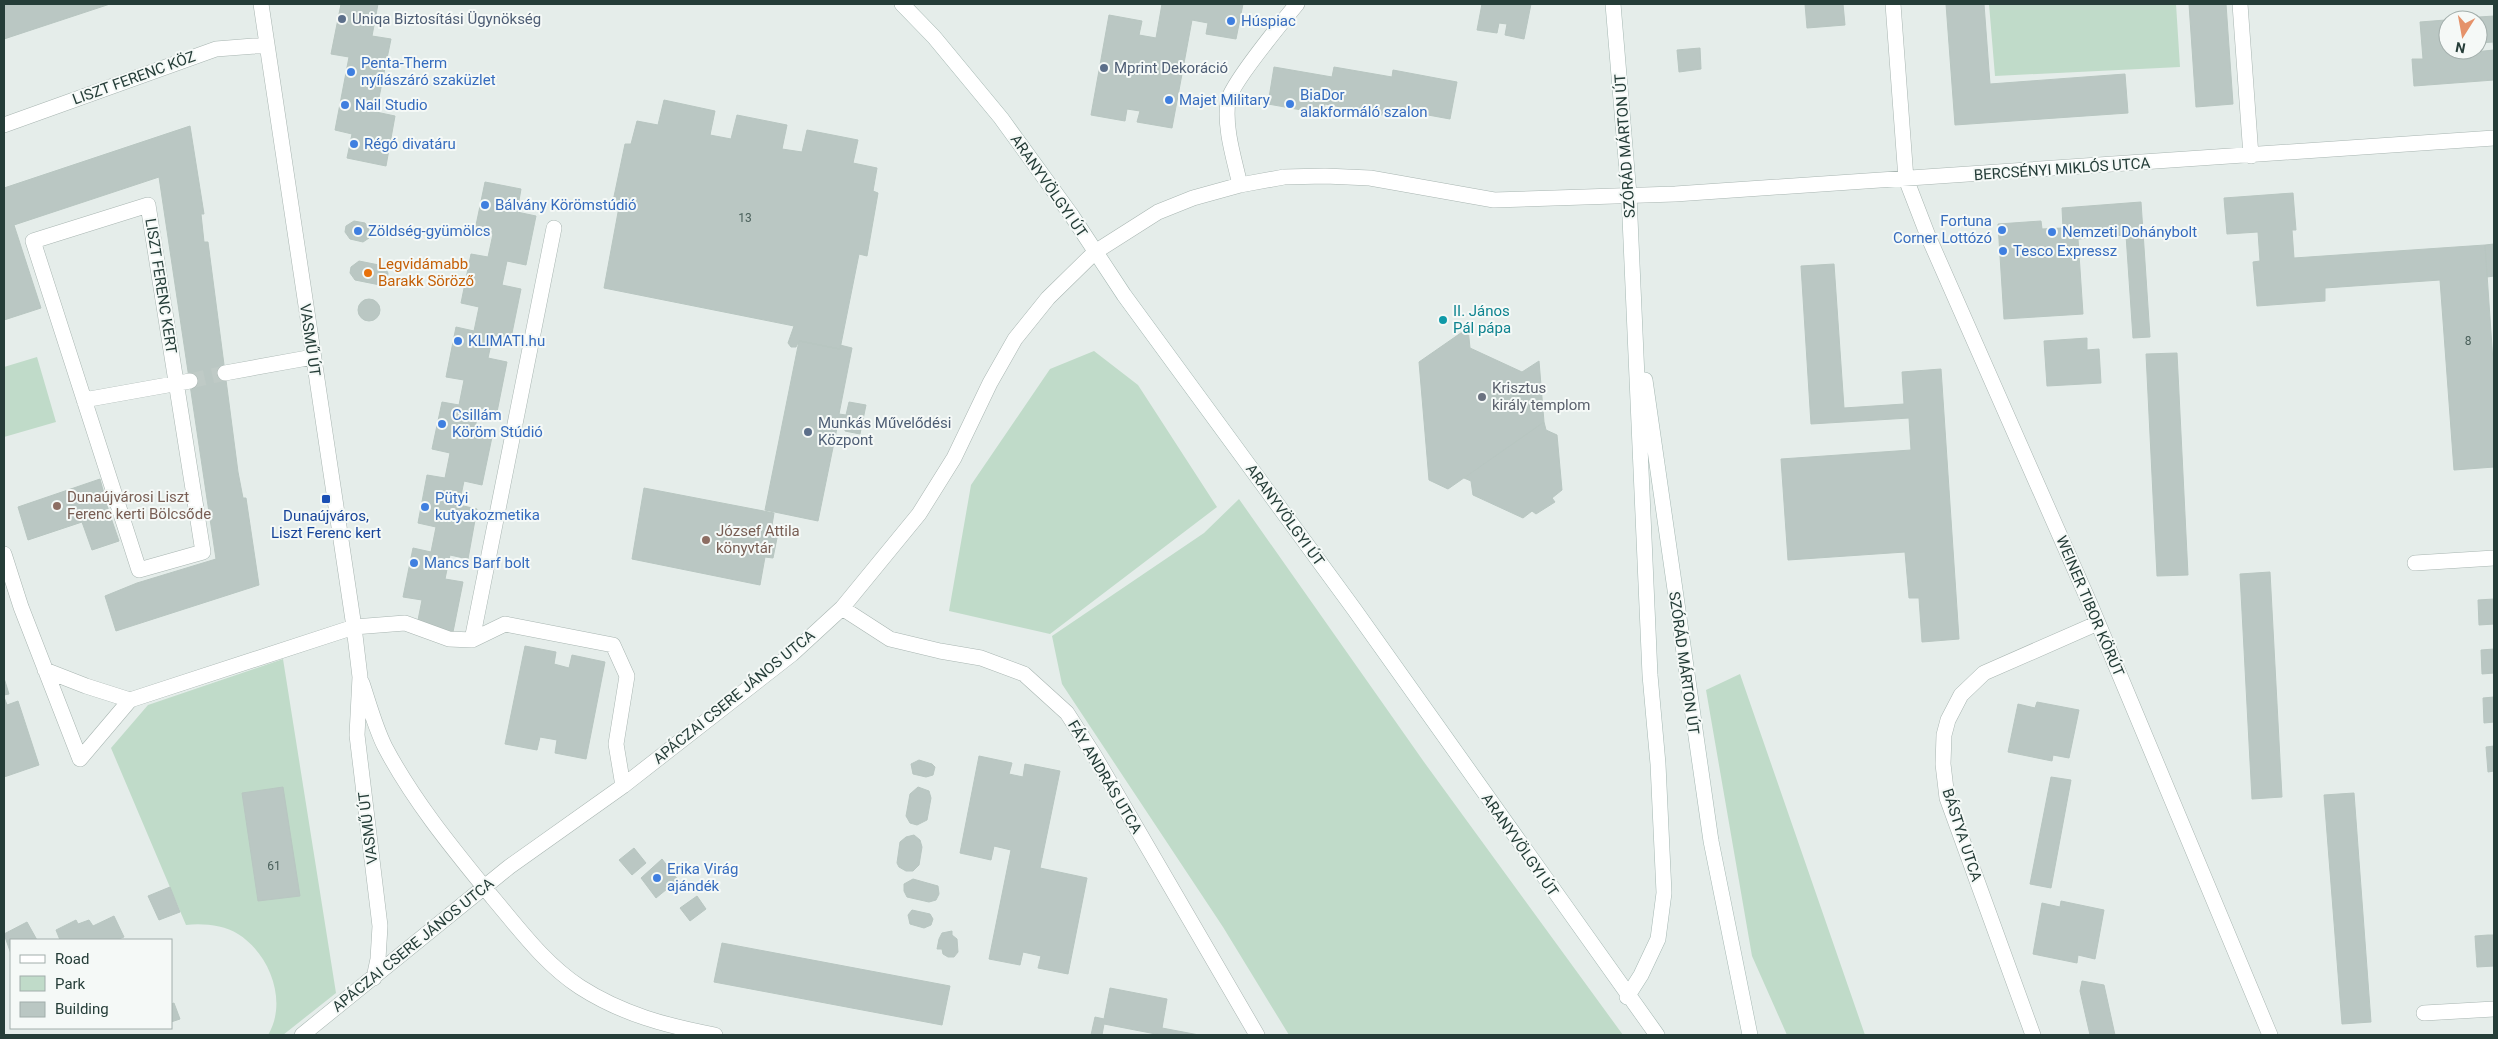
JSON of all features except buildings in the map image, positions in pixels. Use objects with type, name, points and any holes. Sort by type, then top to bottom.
[{"type":"street","name":"VASMŰ ÚT","points":[[261,4],[360,677],[357,735],[380,926],[378,959],[374,978]]},
{"type":"street","name":"ARANYVÖLGYI ÚT","points":[[902,4],[934,37],[1001,118],[1124,295],[1354,609],[1627,997],[1657,1035]]},
{"type":"street","points":[[1240,185],[1228,126],[1228,100],[1236,84],[1297,4]]},
{"type":"street","name":"SZÓRÁD MÁRTON ÚT","points":[[1613,4],[1629,195],[1650,675],[1658,764],[1664,893],[1658,939],[1641,975],[1627,997]]},
{"type":"street","name":"WEINER TIBOR KÖRÚT","points":[[1893,4],[1906,179],[1928,236],[2098,623],[2270,1035]]},
{"type":"street","points":[[2240,4],[2252,156]]},
{"type":"street","name":"LISZT FERENC KÖZ","points":[[4,125],[216,49],[267,45]]},
{"type":"street","name":"BERCSÉNYI MIKLÓS UTCA","points":[[1629,195],[1675,194],[1906,179],[2494,138]]},
{"type":"street","name":"APÁCZAI CSERE JÁNOS UTCA","points":[[302,1035],[523,856],[623,786],[792,654],[842,608],[919,514],[954,458],[990,383],[1015,339],[1048,298],[1095,252],[1158,212],[1193,198],[1240,185],[1284,177],[1370,178],[1494,200],[1629,195]]},
{"type":"street","name":"LISZT FERENC KERT","points":[[148,205],[183,382],[203,552],[139,570],[84,400],[33,241],[148,205]]},
{"type":"street","points":[[472,640],[554,228]]},
{"type":"street","name":"SZÓRÁD MÁRTON ÚT","points":[[1632,288],[1709,832],[1750,1035]]},
{"type":"street","points":[[225,373],[313,357]]},
{"type":"street","points":[[84,400],[183,382]]},
{"type":"street","points":[[4,554],[21,607],[80,759],[130,700],[354,627],[406,622],[449,639],[472,640],[505,624],[613,645],[627,676],[616,744],[623,786]]},
{"type":"street","points":[[2415,563],[2494,558]]},
{"type":"street","name":"FÁY ANDRÁS UTCA","points":[[842,608],[890,639],[940,651],[981,658],[1024,674],[1067,713],[1094,755],[1257,1035]]},
{"type":"street","name":"BÁSTYA UTCA","points":[[2033,1035],[1947,798],[1943,764],[1944,735],[1948,720],[1961,695],[1984,673],[2098,623]]},
{"type":"street","points":[[45,670],[130,700]]},
{"type":"street","name":"VASMŰ ÚT","points":[[360,677],[385,746],[421,805],[484,887],[553,966],[581,987],[637,1016],[676,1028],[715,1035]]},
{"type":"street","points":[[2424,1013],[2494,1009]]},
{"type":"green space","points":[[1989,4],[2176,4],[2180,67],[1995,76]]},
{"type":"green space","points":[[1094,351],[1138,385],[1217,507],[1050,634],[949,611],[971,485],[1050,369]]},
{"type":"green space","points":[[37,357],[56,422],[4,437],[4,367]]},
{"type":"green space","points":[[1239,499],[1424,762],[1623,1035],[1289,1035],[1223,927],[1062,684],[1052,636],[1204,533]]},
{"type":"green space","points":[[283,659],[336,993],[283,1035],[268,1035],[274,1022],[276,994],[267,966],[259,954],[238,934],[213,925],[186,925],[111,748],[148,705]]},
{"type":"green space","points":[[1740,674],[1865,1035],[1787,1035],[1752,956],[1706,690]]},
{"type":"tunnel","points":[[190,381],[225,373]]},
{"type":"place","name":"Uniqa Biztosítási Ügynökség","points":[[342,19]]},
{"type":"place","name":"Húspiac","points":[[1231,21]]},
{"type":"place","name":"Mprint Dekoráció","points":[[1104,68]]},
{"type":"place","name":"Penta-Therm nyílászáró szaküzlet","points":[[351,72]]},
{"type":"place","name":"Majet Military","points":[[1169,100]]},
{"type":"place","name":"BiaDor alakformáló szalon","points":[[1290,104]]},
{"type":"place","name":"Nail Studio","points":[[345,105]]},
{"type":"place","name":"Régó divatáru","points":[[354,144]]},
{"type":"place","name":"Bálvány Körömstúdió","points":[[485,205]]},
{"type":"place","name":"Fortuna Corner Lottózó","points":[[2002,230]]},
{"type":"place","name":"Zöldség-gyümölcs","points":[[358,231]]},
{"type":"place","name":"Nemzeti Dohánybolt","points":[[2052,232]]},
{"type":"place","name":"Tesco Expressz","points":[[2003,251]]},
{"type":"place","name":"Legvidámabb Barakk Söröző","points":[[368,273]]},
{"type":"place","name":"II. János Pál pápa","points":[[1443,320]]},
{"type":"place","name":"KLIMATI.hu","points":[[458,341]]},
{"type":"place","name":"Krisztus király templom","points":[[1482,397]]},
{"type":"place","name":"Csillám Köröm Stúdió","points":[[442,424]]},
{"type":"place","name":"Munkás Művelődési Központ","points":[[808,432]]},
{"type":"place","name":"Dunaújváros, Liszt Ferenc kert","points":[[326,499]]},
{"type":"place","name":"Dunaújvárosi Liszt Ferenc kerti Bölcsőde","points":[[57,506]]},
{"type":"place","name":"Pütyi kutyakozmetika","points":[[425,507]]},
{"type":"place","name":"József Attila könyvtár","points":[[706,540]]},
{"type":"place","name":"Mancs Barf bolt","points":[[414,563]]},
{"type":"place","name":"Erika Virág ajándék","points":[[657,878]]}]
